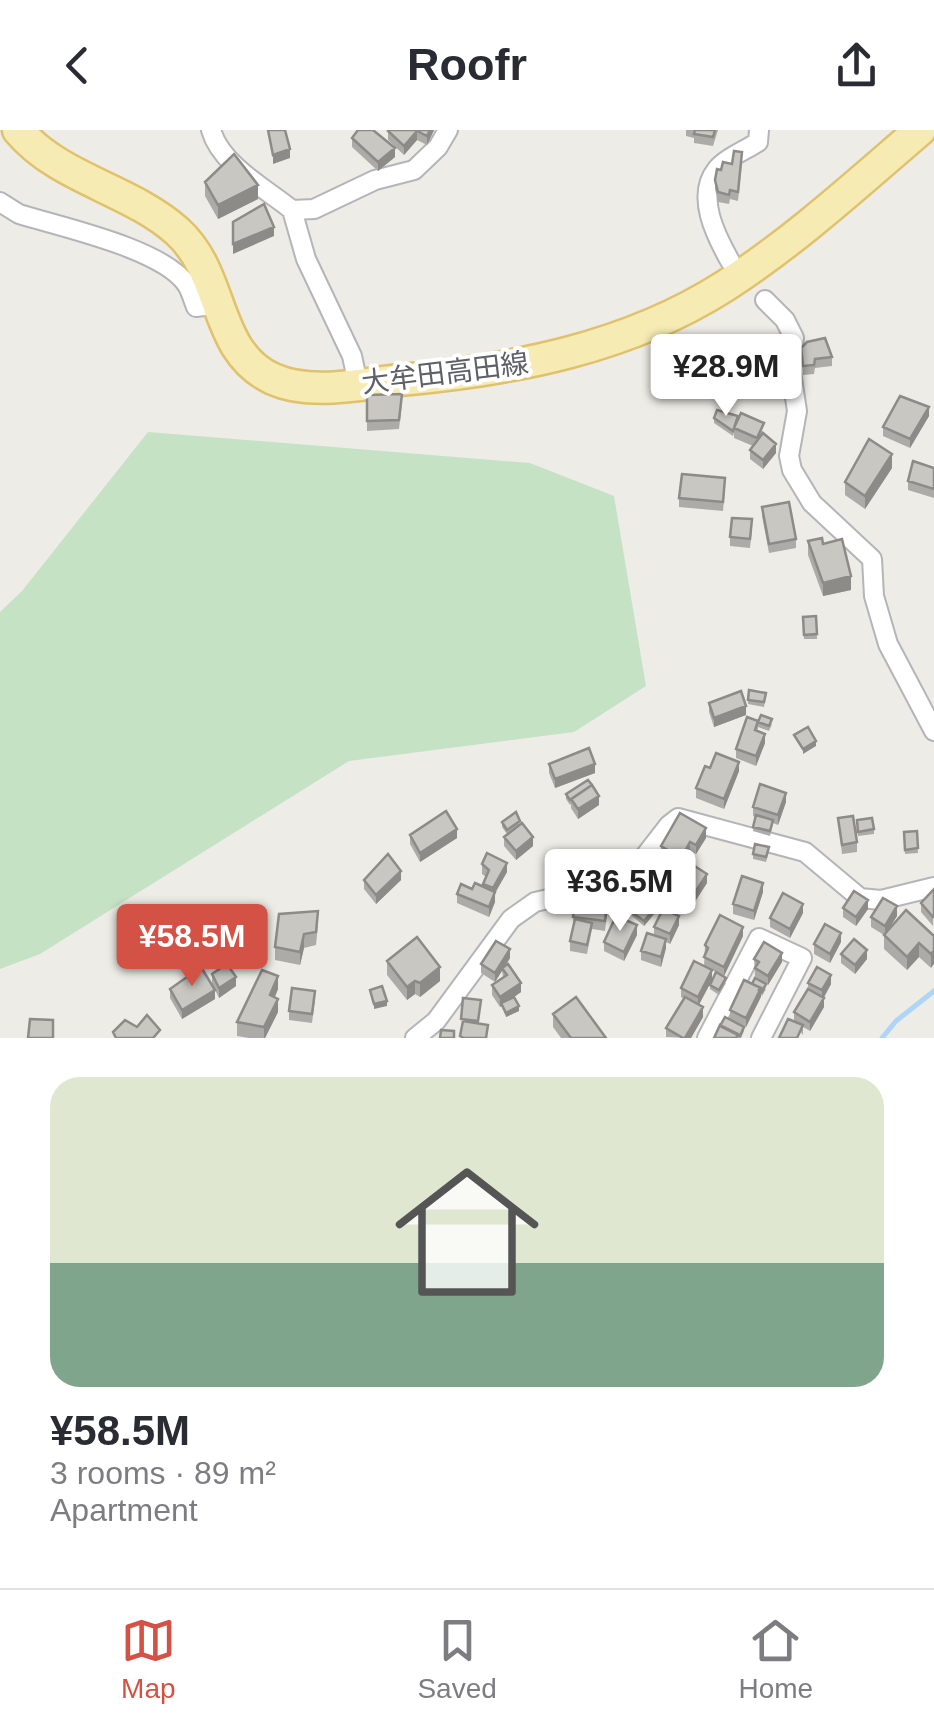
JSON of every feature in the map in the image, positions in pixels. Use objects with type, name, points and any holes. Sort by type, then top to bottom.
[{"type":"main road","name":"大牟田高田線","points":[[18,130],[45,155],[158,216],[178,232],[211,278],[232,342],[248,362],[274,379],[297,386],[479,373],[556,358],[637,330],[721,288],[842,198],[920,130]]},
{"type":"street","points":[[211,130],[227,158],[292,210],[306,260],[352,356],[358,384]]},
{"type":"street","points":[[292,210],[314,209],[375,180],[414,170],[438,147],[448,130]]},
{"type":"street","points":[[730,261],[708,211],[709,190],[717,170],[758,142],[759,130]]},
{"type":"street","points":[[0,202],[19,214],[150,256],[173,270],[188,286],[196,307],[219,304]]},
{"type":"street","points":[[765,300],[786,320],[794,338],[790,365],[797,410],[789,456],[792,470],[812,503],[872,558],[874,596],[888,644],[934,731]]},
{"type":"street","points":[[415,1038],[436,1021],[511,919],[536,902],[605,895],[624,883],[678,818],[805,852],[860,898],[881,900],[934,887]]},
{"type":"street","points":[[707,1038],[759,938],[802,958],[761,1038]]},
{"type":"green space","points":[[148,432],[530,463],[614,496],[646,686],[574,732],[349,761],[40,954],[0,969],[0,612],[22,591]]},
{"type":"building","points":[[268,130],[285,130],[290,149],[273,155]]},
{"type":"building","points":[[358,130],[373,130],[395,148],[378,162],[352,138]]},
{"type":"building","points":[[389,130],[430,130],[427,136],[417,131],[404,146]]},
{"type":"building","points":[[695,130],[715,130],[713,137],[694,134]]},
{"type":"building","points":[[734,151],[742,152],[738,192],[730,190],[729,195],[718,192],[715,180],[723,162],[732,164]]},
{"type":"building","points":[[234,154],[258,185],[218,205],[205,182]]},
{"type":"building","points":[[264,204],[274,227],[233,244],[233,222]]},
{"type":"building","points":[[825,338],[832,357],[815,359],[814,365],[803,366],[801,348],[807,342]]},
{"type":"building","points":[[402,394],[399,420],[367,421],[367,395]]},
{"type":"building","points":[[900,396],[929,407],[910,439],[883,427]]},
{"type":"building","points":[[717,410],[738,416],[733,431],[714,418]]},
{"type":"building","points":[[741,413],[764,423],[757,438],[734,428]]},
{"type":"building","points":[[763,433],[776,444],[763,460],[750,450]]},
{"type":"building","points":[[869,439],[892,454],[865,496],[845,482]]},
{"type":"building","points":[[913,461],[934,468],[934,489],[908,481]]},
{"type":"building","points":[[682,474],[725,478],[723,502],[679,498]]},
{"type":"building","points":[[789,502],[796,539],[769,544],[762,507]]},
{"type":"building","points":[[732,518],[752,519],[750,539],[730,537]]},
{"type":"building","points":[[822,538],[823,544],[842,539],[851,576],[823,583],[808,541]]},
{"type":"building","points":[[816,616],[817,634],[804,635],[803,617]]},
{"type":"building","points":[[749,690],[766,693],[764,702],[748,700]]},
{"type":"building","points":[[741,691],[746,706],[714,718],[709,703]]},
{"type":"building","points":[[761,715],[772,719],[769,726],[758,722]]},
{"type":"building","points":[[747,717],[758,721],[755,730],[765,734],[756,756],[736,749]]},
{"type":"building","points":[[808,727],[816,741],[803,749],[794,735]]},
{"type":"building","points":[[589,748],[595,764],[555,779],[549,764]]},
{"type":"building","points":[[716,753],[739,762],[724,799],[696,788],[705,766],[710,768]]},
{"type":"building","points":[[588,780],[592,785],[570,800],[566,794]]},
{"type":"building","points":[[760,784],[786,793],[778,815],[753,807]]},
{"type":"building","points":[[592,785],[599,796],[578,809],[571,799]]},
{"type":"building","points":[[446,811],[457,829],[420,853],[410,835]]},
{"type":"building","points":[[516,812],[520,821],[507,830],[502,822]]},
{"type":"building","points":[[680,813],[706,828],[696,845],[690,842],[681,858],[661,846]]},
{"type":"building","points":[[756,815],[773,820],[770,831],[753,827]]},
{"type":"building","points":[[853,816],[857,842],[842,845],[838,818]]},
{"type":"building","points":[[872,818],[874,829],[858,832],[857,820]]},
{"type":"building","points":[[522,823],[533,837],[516,851],[504,837]]},
{"type":"building","points":[[917,831],[918,848],[905,850],[904,832]]},
{"type":"building","points":[[755,844],[769,847],[766,857],[753,854]]},
{"type":"building","points":[[661,852],[676,862],[671,870],[656,860]]},
{"type":"building","points":[[487,853],[507,863],[493,888],[483,884],[489,870],[482,864]]},
{"type":"building","points":[[388,854],[401,871],[376,895],[364,880]]},
{"type":"building","points":[[690,863],[707,874],[694,894],[677,883]]},
{"type":"building","points":[[649,867],[663,875],[654,890],[640,881]]},
{"type":"building","points":[[742,876],[763,883],[754,911],[733,904]]},
{"type":"building","points":[[475,883],[495,892],[489,907],[457,894],[461,884],[472,889]]},
{"type":"building","points":[[934,889],[934,916],[933,917],[921,903]]},
{"type":"building","points":[[854,891],[868,900],[856,917],[843,908]]},
{"type":"building","points":[[783,893],[803,904],[790,929],[770,918]]},
{"type":"building","points":[[576,896],[607,905],[605,921],[573,917]]},
{"type":"building","points":[[883,898],[897,906],[885,926],[871,917]]},
{"type":"building","points":[[642,900],[654,909],[644,921],[632,912]]},
{"type":"building","points":[[663,909],[679,916],[670,934],[654,927]]},
{"type":"building","points":[[906,910],[934,936],[931,954],[919,943],[907,957],[884,935]]},
{"type":"building","points":[[318,911],[316,932],[304,934],[300,952],[275,947],[279,914]]},
{"type":"building","points":[[720,915],[743,927],[724,967],[704,957],[708,948],[705,945]]},
{"type":"building","points":[[616,916],[637,925],[624,952],[604,942]]},
{"type":"building","points":[[575,919],[592,923],[587,945],[570,941]]},
{"type":"building","points":[[825,924],[841,933],[830,954],[814,944]]},
{"type":"building","points":[[647,933],[666,939],[661,957],[641,951]]},
{"type":"building","points":[[417,937],[440,967],[420,983],[415,981],[407,987],[387,961]]},
{"type":"building","points":[[854,939],[867,950],[855,965],[841,954]]},
{"type":"building","points":[[496,941],[510,949],[495,973],[481,964]]},
{"type":"building","points":[[764,942],[782,953],[768,976],[755,968],[759,962],[754,959]]},
{"type":"building","points":[[694,961],[712,970],[698,997],[681,988]]},
{"type":"building","points":[[227,964],[236,977],[219,988],[212,974]]},
{"type":"building","points":[[508,964],[521,983],[500,997],[492,985],[507,975],[502,968]]},
{"type":"building","points":[[201,967],[215,990],[182,1010],[170,989]]},
{"type":"building","points":[[817,967],[831,975],[822,990],[808,983]]},
{"type":"building","points":[[262,970],[278,976],[270,995],[278,999],[264,1027],[237,1022]]},
{"type":"building","points":[[716,972],[726,978],[719,990],[710,985]]},
{"type":"building","points":[[755,978],[766,984],[762,992],[752,984]]},
{"type":"building","points":[[744,980],[761,988],[746,1018],[730,1010]]},
{"type":"building","points":[[382,986],[387,1001],[374,1004],[370,990]]},
{"type":"building","points":[[292,988],[315,991],[312,1014],[289,1011]]},
{"type":"building","points":[[808,989],[824,998],[810,1022],[794,1012]]},
{"type":"building","points":[[514,997],[519,1006],[506,1013],[501,1003]]},
{"type":"building","points":[[576,997],[606,1038],[571,1038],[553,1014]]},
{"type":"building","points":[[685,997],[703,1007],[683,1038],[666,1028]]},
{"type":"building","points":[[463,998],[481,1000],[478,1021],[461,1019]]},
{"type":"building","points":[[147,1015],[160,1030],[153,1038],[116,1038],[113,1032],[125,1020],[137,1027]]},
{"type":"building","points":[[725,1017],[744,1027],[740,1036],[720,1026]]},
{"type":"building","points":[[30,1019],[53,1020],[53,1038],[28,1038]]},
{"type":"building","points":[[788,1019],[803,1025],[797,1038],[779,1038]]},
{"type":"building","points":[[463,1021],[488,1025],[486,1038],[460,1036]]},
{"type":"building","points":[[720,1025],[738,1034],[736,1038],[714,1038]]},
{"type":"building","points":[[441,1030],[454,1031],[454,1038],[440,1038]]},
{"type":"waterway","points":[[882,1038],[896,1021],[934,991]]}]
